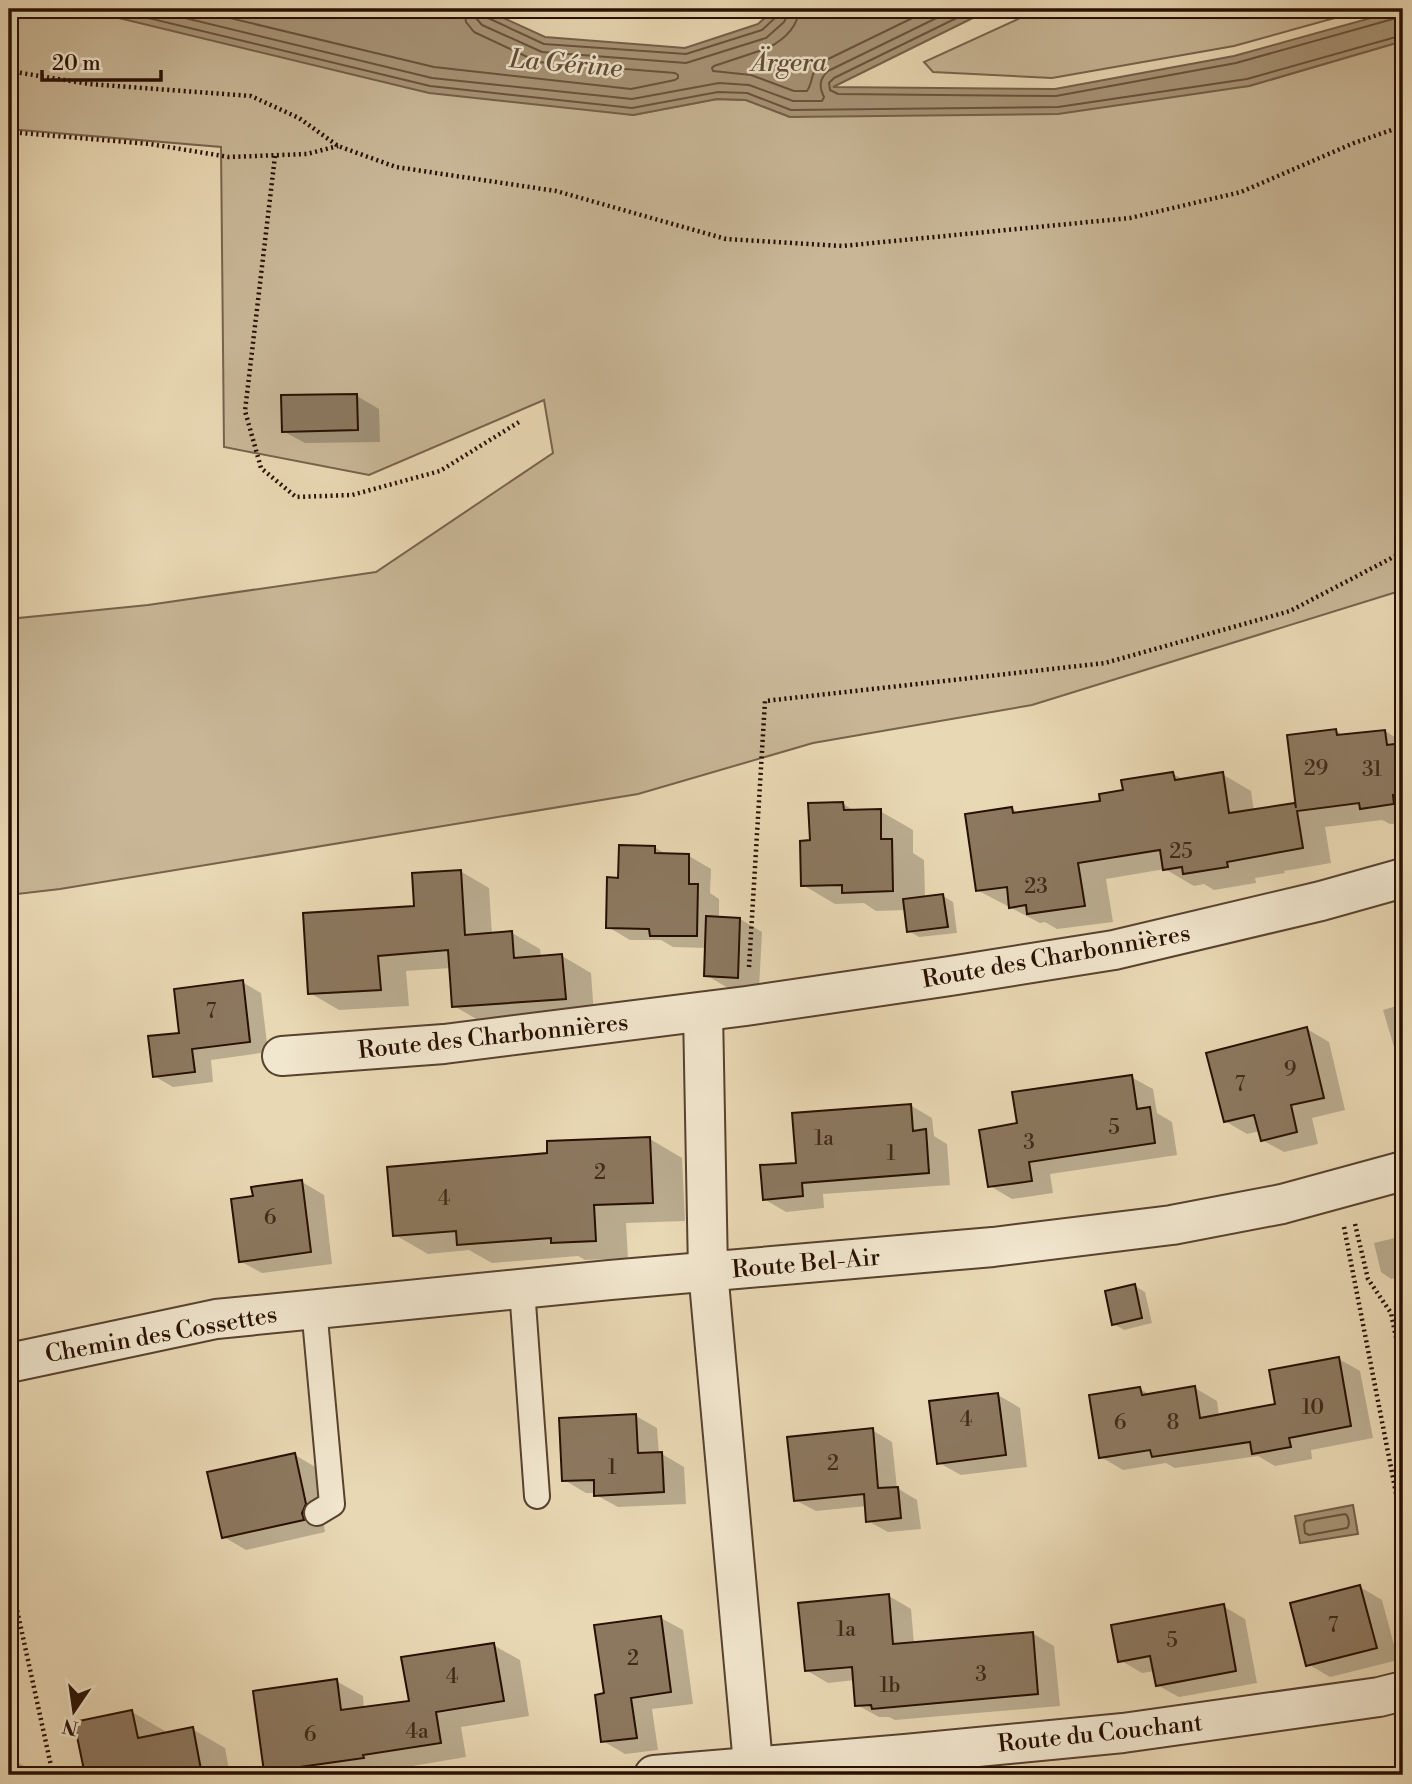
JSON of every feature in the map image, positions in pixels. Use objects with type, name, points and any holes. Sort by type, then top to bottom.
[{"type":"street","name":"Route des Charbonnières","points":[[282,1056],[444,1044],[704,1012],[1114,950],[1321,901],[1403,878]]},
{"type":"street","points":[[704,1012],[708,1271]]},
{"type":"street","name":"Route Bel-Air","points":[[753,1771],[708,1271],[993,1247],[1172,1225],[1282,1204],[1345,1205],[1403,1171]]},
{"type":"street","name":"Chemin des Cossettes","points":[[9,1363],[216,1319],[708,1271]]},
{"type":"street","name":"Route du Couchant","points":[[654,1775],[753,1771],[1123,1733],[1379,1697],[1403,1691]]},
{"type":"lane","points":[[522,1289],[537,1496]]},
{"type":"lane","name":"Chemin des Cossettes","points":[[314,1308],[331,1504],[317,1513]]},
{"type":"path","points":[[9,71],[89,84],[251,96],[299,118],[338,146],[396,167],[556,191],[726,239],[842,246],[1130,218],[1241,191],[1354,143],[1403,126]]},
{"type":"path","points":[[9,132],[150,144],[229,157],[307,154],[338,146]]},
{"type":"path","points":[[275,156],[245,411],[261,468],[296,497],[352,495],[440,471],[519,422]]},
{"type":"path","points":[[746,1006],[765,701],[1104,663],[1290,611],[1403,552]]},
{"type":"path","points":[[1345,1205],[1368,1279],[1391,1313],[1402,1367]]},
{"type":"path","points":[[1345,1205],[1403,1529]]},
{"type":"path","points":[[9,1573],[53,1775]]},
{"type":"shaded area","points":[[9,9],[74,9],[94,12],[633,115],[717,99],[746,100],[790,117],[1249,86],[1403,41],[1403,590],[1032,705],[813,743],[638,794],[60,889],[9,895],[9,619],[148,605],[376,572],[553,453],[544,400],[369,475],[224,447],[221,147],[9,129]]},
{"type":"shaded area","points":[[1040,9],[1367,9],[1234,46],[1052,78],[933,72],[924,62]]},
{"type":"water","name":"Ärgera","points":[[74,9],[484,9],[545,37],[685,48],[758,24],[775,9],[991,9],[833,87],[1055,89],[1234,56],[1403,9],[1403,41],[1249,86],[1058,114],[790,117],[746,100],[717,99],[633,115],[429,93]]},
{"type":"water","points":[[1353,1505],[1358,1534],[1300,1543],[1295,1516]]},
{"type":"building","points":[[357,394],[358,430],[282,432],[281,395]]},
{"type":"building","points":[[1336,729],[1337,735],[1385,730],[1387,745],[1403,743],[1403,793],[1393,795],[1394,804],[1360,809],[1359,803],[1297,811],[1303,848],[1227,862],[1228,867],[1183,874],[1182,867],[1163,870],[1160,850],[1078,863],[1085,906],[1027,914],[1026,905],[1009,908],[1007,887],[976,891],[965,814],[1012,807],[1013,813],[1100,801],[1099,794],[1123,790],[1121,780],[1173,772],[1175,780],[1223,772],[1229,813],[1295,803],[1296,808],[1287,735]]},
{"type":"building","points":[[843,802],[844,810],[881,809],[881,839],[892,839],[893,891],[842,893],[842,885],[801,886],[800,841],[810,840],[808,803]]},
{"type":"building","points":[[619,845],[655,846],[655,853],[689,854],[689,884],[698,884],[697,936],[650,936],[649,929],[606,928],[607,877],[618,878]]},
{"type":"building","points":[[461,870],[465,935],[512,931],[514,958],[562,954],[566,999],[452,1007],[448,950],[378,956],[381,990],[308,994],[303,913],[414,906],[412,873]]},
{"type":"building","points":[[943,894],[948,927],[907,932],[903,899]]},
{"type":"building","points":[[706,916],[740,918],[738,978],[704,976]]},
{"type":"building","points":[[243,980],[250,1042],[192,1049],[195,1072],[153,1077],[148,1036],[179,1033],[174,989]]},
{"type":"building","points":[[1307,1027],[1324,1098],[1291,1105],[1297,1132],[1261,1141],[1254,1115],[1224,1122],[1206,1053]]},
{"type":"building","points":[[1132,1075],[1137,1109],[1150,1107],[1155,1143],[1029,1162],[1032,1181],[988,1187],[979,1130],[1017,1123],[1012,1092]]},
{"type":"building","points":[[911,1104],[913,1131],[926,1129],[929,1173],[802,1183],[803,1196],[763,1200],[760,1165],[796,1163],[792,1113]]},
{"type":"building","points":[[650,1137],[653,1203],[594,1205],[596,1241],[551,1243],[551,1238],[457,1245],[456,1231],[393,1236],[387,1167],[547,1153],[547,1141]]},
{"type":"building","points":[[302,1180],[311,1252],[239,1262],[231,1199],[253,1196],[251,1187]]},
{"type":"building","points":[[1135,1284],[1142,1318],[1112,1325],[1105,1291]]},
{"type":"building","points":[[1339,1357],[1351,1426],[1289,1438],[1291,1447],[1252,1454],[1250,1442],[1152,1457],[1150,1450],[1099,1458],[1089,1395],[1140,1387],[1142,1395],[1195,1386],[1200,1418],[1275,1404],[1269,1370]]},
{"type":"building","points":[[998,1393],[1006,1455],[937,1464],[929,1401]]},
{"type":"building","points":[[636,1414],[638,1453],[662,1452],[664,1492],[594,1496],[594,1480],[562,1481],[559,1418]]},
{"type":"building","points":[[873,1428],[878,1488],[898,1487],[901,1518],[866,1522],[864,1494],[794,1501],[787,1437]]},
{"type":"building","points":[[295,1453],[306,1504],[302,1513],[304,1520],[222,1538],[207,1472]]},
{"type":"building","points":[[1360,1585],[1377,1648],[1306,1666],[1290,1603]]},
{"type":"building","points":[[889,1594],[893,1644],[1033,1632],[1038,1694],[872,1709],[871,1705],[855,1706],[852,1667],[805,1671],[798,1603]]},
{"type":"building","points":[[1224,1604],[1236,1671],[1156,1686],[1150,1656],[1118,1662],[1111,1625]]},
{"type":"building","points":[[661,1616],[671,1692],[631,1698],[637,1738],[601,1742],[595,1695],[604,1693],[594,1625]]},
{"type":"building","points":[[494,1643],[504,1701],[436,1712],[441,1743],[363,1755],[364,1758],[264,1772],[253,1691],[337,1679],[341,1710],[409,1701],[401,1657]]},
{"type":"building","points":[[132,1710],[138,1738],[193,1727],[202,1775],[85,1775],[74,1722]]},
{"type":"water label","name":"La Gérine","points":[[566,63]]}]
